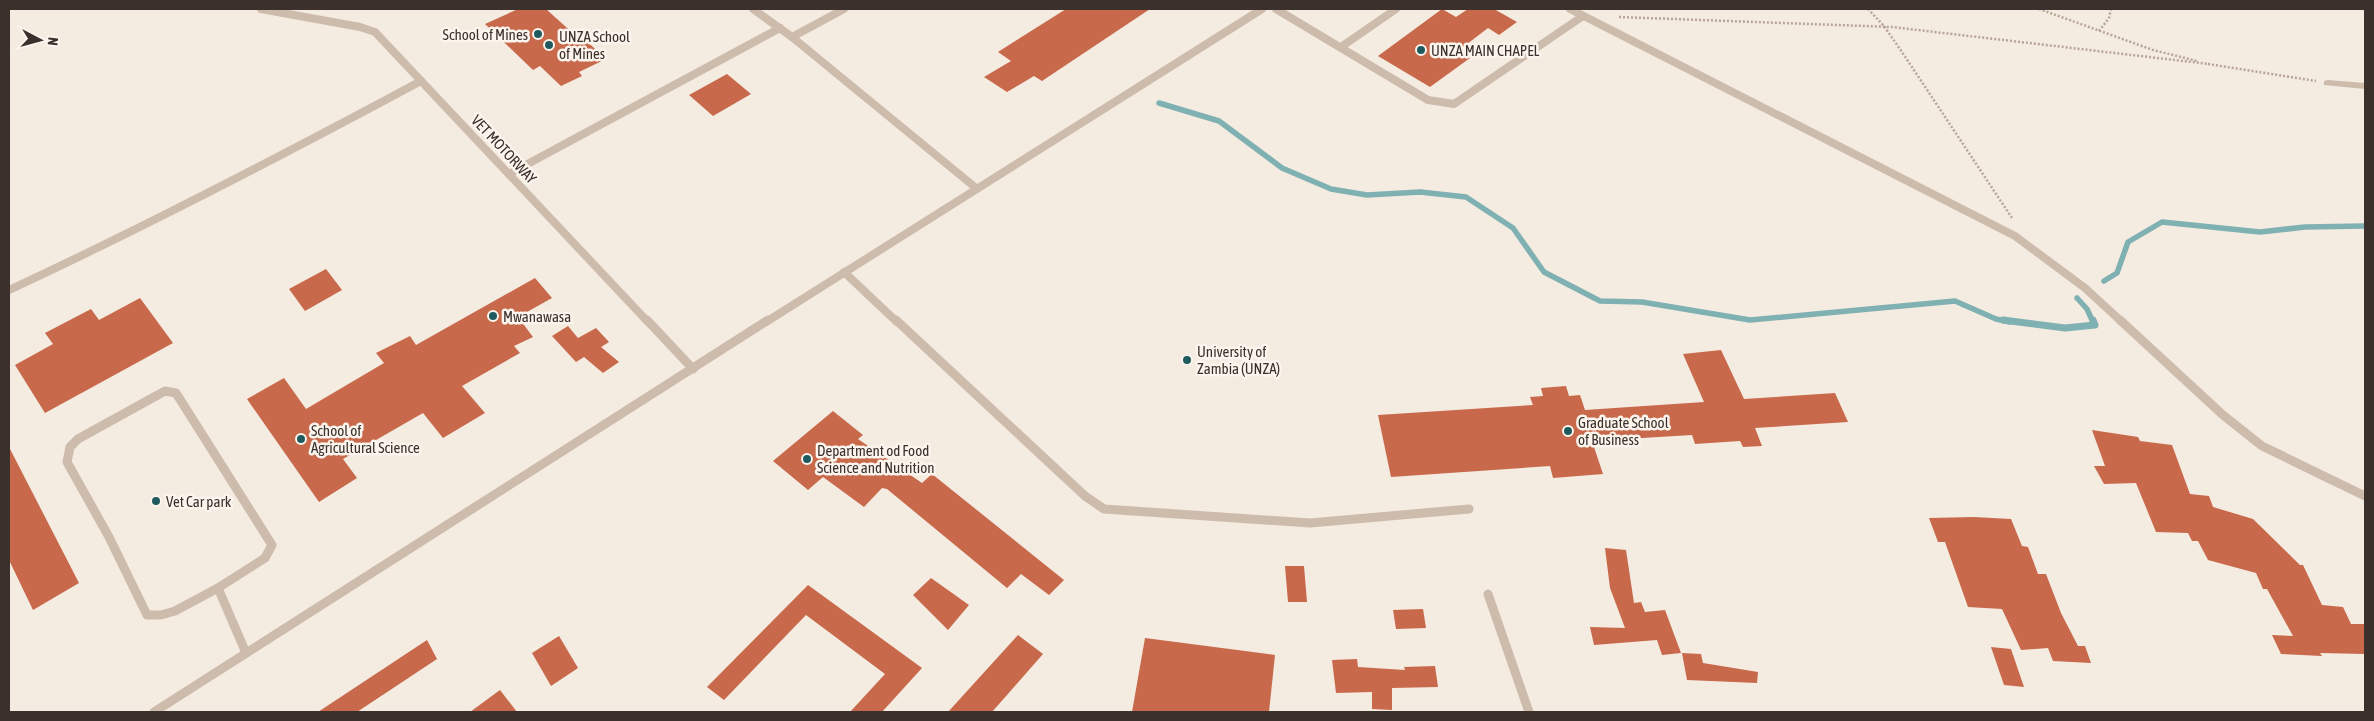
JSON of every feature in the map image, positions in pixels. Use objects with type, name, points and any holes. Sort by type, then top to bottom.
[{"type":"street","points":[[2328,83],[2365,86]]},
{"type":"lane","name":"VET MOTORWAY","points":[[261,9],[360,27],[375,32],[693,369]]},
{"type":"lane","points":[[753,9],[792,37],[976,188]]},
{"type":"lane","points":[[792,37],[844,9]]},
{"type":"lane","points":[[154,712],[976,188],[1262,9]]},
{"type":"lane","points":[[1276,9],[1428,100],[1454,104],[1533,52],[1576,11],[2015,236],[2085,288],[2223,415],[2262,446],[2365,496]]},
{"type":"lane","points":[[1341,47],[1396,9]]},
{"type":"lane","points":[[509,174],[780,28]]},
{"type":"lane","points":[[9,290],[97,249],[154,218],[224,186],[421,81]]},
{"type":"lane","points":[[844,272],[1085,496],[1104,509],[1310,523],[1469,509]]},
{"type":"lane","points":[[165,391],[176,393],[272,545],[269,553],[264,558],[218,588],[175,612],[147,615],[109,537],[67,462],[70,448],[78,439],[160,393],[165,391]]},
{"type":"lane","points":[[218,588],[246,653]]},
{"type":"lane","points":[[1488,594],[1530,712]]},
{"type":"path","points":[[1868,9],[1884,26],[2015,224],[2015,236]]},
{"type":"path","points":[[2039,9],[2153,50],[2209,64]]},
{"type":"path","points":[[2099,32],[2109,18],[2111,9]]},
{"type":"path","points":[[1612,17],[1884,26],[2209,64],[2328,83]]},
{"type":"building","name":"UNZA School of Mines","points":[[518,9],[546,9],[576,36],[580,35],[606,59],[579,72],[582,76],[561,86],[540,66],[533,70],[485,24]]},
{"type":"building","points":[[1066,9],[1150,9],[1042,81],[1034,76],[1007,92],[984,77],[1011,61],[998,52]]},
{"type":"building","name":"UNZA MAIN CHAPEL","points":[[1442,9],[1456,17],[1468,9],[1494,9],[1517,22],[1499,35],[1488,28],[1458,51],[1470,58],[1430,87],[1378,56]]},
{"type":"building","points":[[727,74],[751,94],[713,116],[689,95]]},
{"type":"building","points":[[326,269],[342,290],[305,311],[289,289]]},
{"type":"building","points":[[535,278],[552,298],[518,317],[533,337],[514,346],[520,353],[462,386],[485,413],[443,438],[423,413],[343,459],[357,478],[319,502],[247,399],[284,378],[306,409],[384,363],[376,353],[410,336],[416,345]]},
{"type":"building","points":[[140,298],[173,343],[45,413],[15,365],[53,344],[45,333],[91,309],[99,320]]},
{"type":"building","points":[[568,326],[578,338],[596,328],[609,342],[601,347],[619,362],[603,373],[584,357],[576,362],[552,336]]},
{"type":"building","name":"Graduate School of Business","points":[[1721,350],[1744,399],[1835,393],[1848,422],[1755,428],[1762,446],[1743,447],[1740,441],[1695,444],[1692,435],[1592,441],[1603,474],[1553,478],[1550,466],[1391,477],[1378,415],[1533,405],[1530,397],[1543,396],[1541,388],[1566,386],[1569,396],[1580,395],[1585,410],[1704,402],[1683,354]]},
{"type":"building","points":[[833,411],[863,435],[858,439],[922,483],[932,474],[1064,580],[1049,595],[1021,574],[1007,588],[887,489],[882,488],[864,507],[823,477],[808,490],[773,461]]},
{"type":"building","points":[[2092,430],[2138,437],[2140,441],[2172,445],[2190,494],[2209,496],[2213,507],[2253,519],[2300,565],[2303,565],[2322,605],[2343,607],[2351,624],[2365,624],[2365,654],[2320,653],[2322,656],[2281,654],[2272,635],[2293,636],[2267,589],[2263,589],[2256,573],[2208,560],[2198,541],[2192,541],[2188,533],[2156,532],[2136,483],[2104,484],[2094,466],[2105,466]]},
{"type":"building","points":[[9,447],[79,583],[33,610],[9,560]]},
{"type":"building","points":[[1974,517],[2011,519],[2022,546],[2028,547],[2038,574],[2046,574],[2061,613],[2078,646],[2085,646],[2091,663],[2053,661],[2048,648],[2021,650],[2002,609],[1968,607],[1945,542],[1938,542],[1929,518]]},
{"type":"building","points":[[1605,548],[1626,550],[1634,603],[1641,602],[1645,612],[1665,610],[1681,653],[1662,655],[1657,640],[1594,645],[1590,627],[1625,628],[1610,588]]},
{"type":"building","points":[[1285,566],[1304,566],[1307,602],[1288,602]]},
{"type":"building","points":[[931,578],[969,605],[948,630],[913,595]]},
{"type":"building","points":[[808,585],[922,668],[882,712],[850,712],[885,674],[806,615],[724,700],[707,687]]},
{"type":"building","points":[[1423,609],[1426,628],[1396,629],[1393,610]]},
{"type":"building","points":[[1018,635],[1043,654],[992,712],[948,712]]},
{"type":"building","points":[[559,636],[578,668],[551,686],[532,653]]},
{"type":"building","points":[[1145,638],[1275,655],[1269,712],[1132,712]]},
{"type":"building","points":[[427,640],[437,659],[357,712],[318,712]]},
{"type":"building","points":[[1991,647],[2011,649],[2024,687],[2004,685]]},
{"type":"building","points":[[1682,653],[1701,654],[1703,663],[1758,672],[1757,683],[1687,680]]},
{"type":"building","points":[[1357,659],[1358,667],[1405,670],[1404,667],[1435,666],[1438,687],[1392,688],[1392,710],[1372,709],[1372,692],[1336,693],[1332,660]]},
{"type":"building","points":[[500,690],[517,712],[470,712]]},
{"type":"waterway","points":[[1159,103],[1219,121],[1282,168],[1331,189],[1367,195],[1420,192],[1466,197],[1513,228],[1544,272],[1600,301],[1642,302],[1750,320],[1955,301],[1996,319],[2010,322]]},
{"type":"waterway","points":[[2104,281],[2117,273],[2128,242],[2162,222],[2260,232],[2305,227],[2365,226]]},
{"type":"waterway","points":[[2077,298],[2087,309],[2093,322]]},
{"type":"waterway","points":[[2003,320],[2065,328],[2095,325],[2093,320]]},
{"type":"place","name":"School of Mines","points":[[538,34]]},
{"type":"place","name":"UNZA School of Mines","points":[[549,45]]},
{"type":"place","name":"UNZA MAIN CHAPEL","points":[[1421,50]]},
{"type":"place","name":"Mwanawasa","points":[[493,316]]},
{"type":"place","name":"University of Zambia (UNZA)","points":[[1187,360]]},
{"type":"place","name":"Graduate School of Business","points":[[1568,431]]},
{"type":"place","name":"School of Agricultural Science","points":[[301,439]]},
{"type":"place","name":"Department od Food Science and Nutrition","points":[[807,459]]},
{"type":"place","name":"Vet Car park","points":[[156,501]]}]
